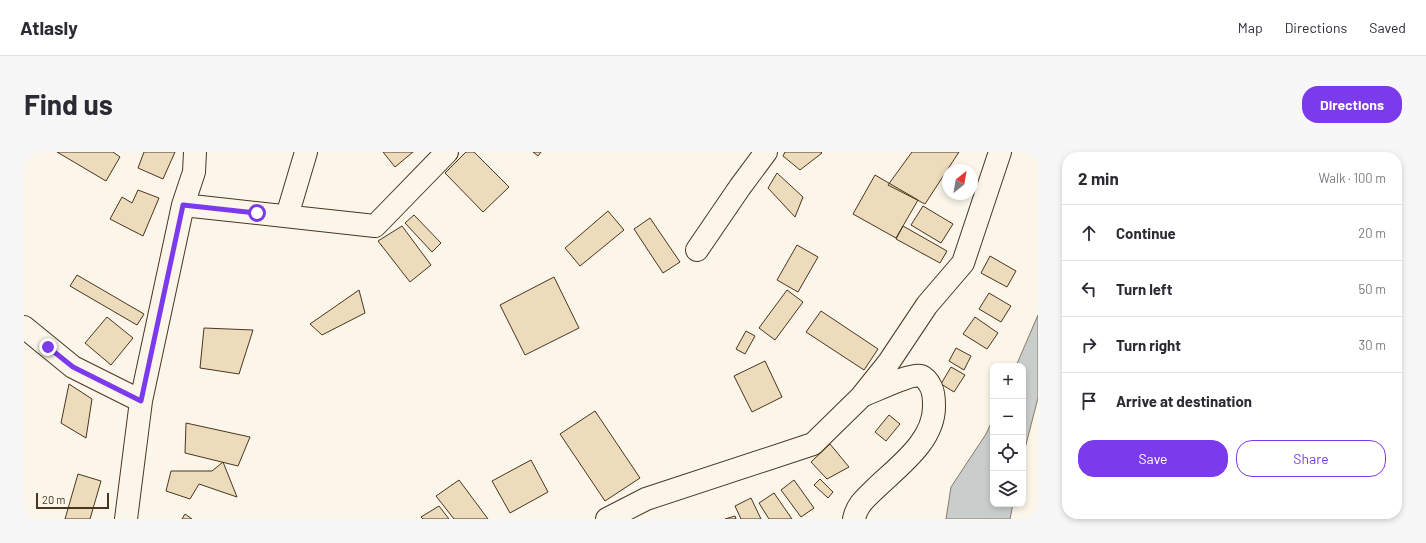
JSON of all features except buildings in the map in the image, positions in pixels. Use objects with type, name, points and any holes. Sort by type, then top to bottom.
[{"type":"street","points":[[126,519],[141,401],[183,205],[194,172],[195,152]]},
{"type":"street","points":[[287,216],[306,152]]},
{"type":"street","points":[[183,205],[375,226],[447,152]]},
{"type":"street","points":[[697,250],[766,152]]},
{"type":"street","points":[[606,519],[646,499],[813,444],[861,397],[889,362],[927,305],[963,263],[1000,152]]},
{"type":"street","points":[[24,327],[73,367],[141,401]]},
{"type":"street","points":[[854,519],[859,504],[912,453],[929,431],[934,416],[934,391],[928,381],[922,376],[901,380],[861,397]]},
{"type":"shaded area","points":[[1038,315],[1038,398],[1026,444],[1026,363],[1017,363]]},
{"type":"shaded area","points":[[990,425],[990,507],[1012,507],[1010,519],[946,519],[951,487],[986,434]]},
{"type":"route","points":[[48,347],[73,367],[141,401],[183,205],[257,213]]}]
